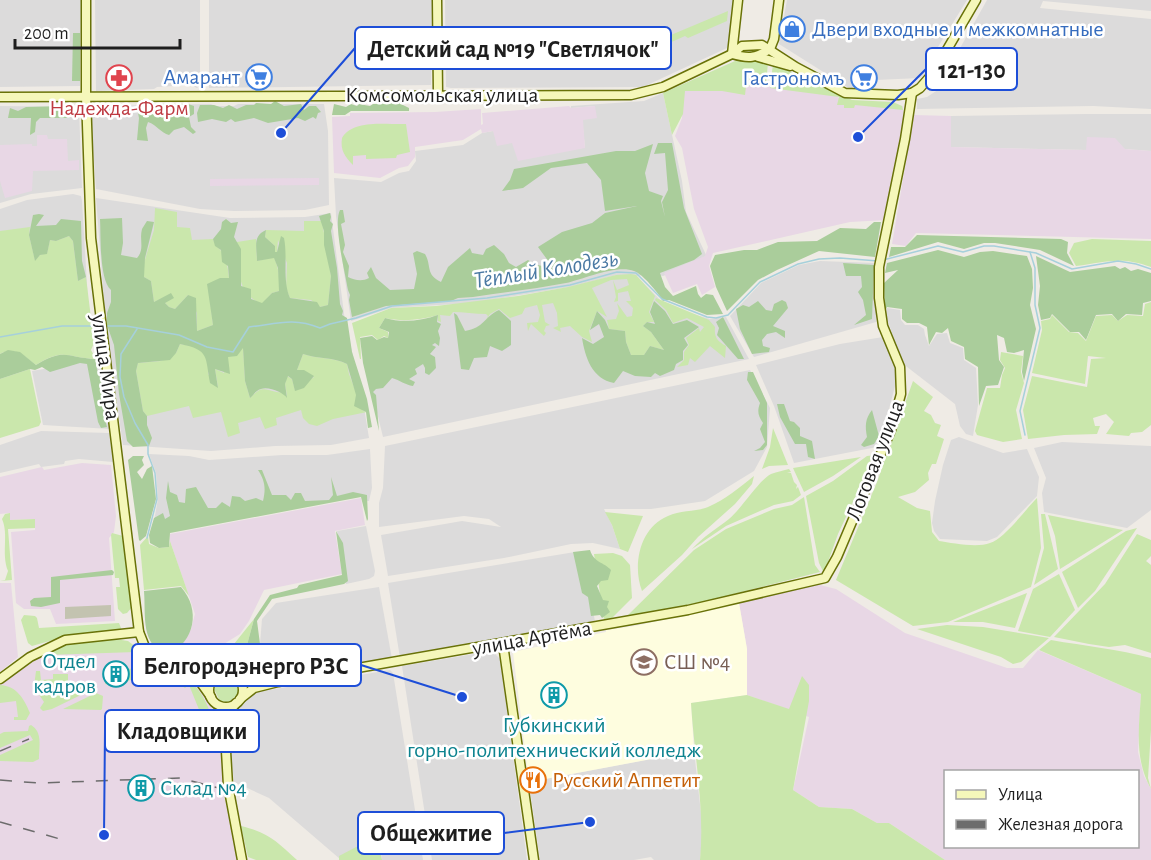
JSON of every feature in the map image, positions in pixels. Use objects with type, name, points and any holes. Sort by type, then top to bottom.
[{"type":"street","name":"улица Мира","points":[[86,0],[86,96],[91,238],[140,632],[149,653],[201,682],[213,700]]},
{"type":"street","points":[[437,0],[438,94]]},
{"type":"street","points":[[738,0],[732,54],[758,57],[796,67]]},
{"type":"street","points":[[758,57],[770,49],[774,39],[779,0]]},
{"type":"street","points":[[770,49],[796,67],[845,93],[898,95],[912,93],[920,88],[934,72],[976,0]]},
{"type":"street","name":"Комсомольская улица","points":[[0,97],[631,95],[663,87],[732,54],[742,46],[762,45],[770,49]]},
{"type":"street","name":"Логовая улица","points":[[825,578],[837,558],[891,430],[901,394],[900,367],[883,326],[879,297],[879,267],[912,93]]},
{"type":"street","name":"улица Артёма","points":[[238,701],[254,688],[278,682],[688,610],[825,578]]},
{"type":"street","points":[[0,679],[30,657],[65,640],[140,632]]},
{"type":"street","points":[[502,644],[534,860]]},
{"type":"street","points":[[166,662],[278,682]]},
{"type":"street","points":[[225,724],[213,700],[210,687],[219,675],[232,674],[239,679],[243,689],[238,701],[229,712],[225,724],[228,785],[242,860]]},
{"type":"street","points":[[213,700],[225,706],[238,701]]},
{"type":"shaded area","points":[[0,0],[81,0],[80,86],[0,87]]},
{"type":"shaded area","points":[[95,0],[200,0],[200,85],[197,88],[191,85],[96,91]]},
{"type":"shaded area","points":[[209,0],[432,0],[431,85],[209,88]]},
{"type":"shaded area","points":[[445,0],[734,0],[727,48],[643,87],[451,88],[446,87]]},
{"type":"shaded area","points":[[787,0],[967,0],[920,78],[854,81],[852,90],[779,44]]},
{"type":"shaded area","points":[[987,0],[1151,0],[1151,11],[1043,1],[1040,8],[1151,19],[1151,109],[1093,106],[917,109],[917,99],[927,97],[944,86],[941,82]]},
{"type":"shaded area","points":[[770,82],[837,96],[842,101],[903,106],[904,127],[886,220],[850,222],[713,253],[709,266],[715,287],[702,295],[697,284],[673,293],[664,273],[705,256],[708,247],[694,209],[682,148],[675,136],[682,118],[683,89]]},
{"type":"shaded area","points":[[663,93],[682,181],[686,212],[707,257],[663,276],[648,274],[637,276],[666,306],[710,319],[726,317],[749,359],[383,437],[371,388],[430,357],[433,315],[595,285],[617,275],[570,287],[472,303],[391,308],[351,321],[336,216],[334,178],[381,182],[409,171],[416,161],[415,151],[463,145],[482,133],[493,131],[512,143],[585,148],[582,119],[595,106],[571,108],[571,106],[644,101]]},
{"type":"shaded area","points":[[211,104],[234,106],[238,104],[324,104],[328,131],[329,205],[305,210],[200,209],[96,189],[91,118],[95,111],[106,106]]},
{"type":"shaded area","points":[[0,106],[77,107],[79,109],[82,188],[31,194],[0,203]]},
{"type":"shaded area","points":[[569,106],[571,108],[595,106],[597,118],[583,120],[585,148],[518,161],[512,143],[497,146],[493,131],[482,133],[481,129],[463,140],[415,147],[415,157],[408,166],[380,178],[334,173],[332,117],[350,116],[350,113],[481,109],[481,125],[483,124],[482,113]]},
{"type":"shaded area","points":[[1151,114],[1151,151],[1125,149],[1087,137],[1087,150],[951,147],[951,116]]},
{"type":"shaded area","points":[[914,115],[951,116],[951,147],[1086,150],[1087,137],[1115,138],[1125,149],[1151,151],[1151,239],[916,233],[906,246],[892,244]]},
{"type":"shaded area","points":[[37,135],[47,135],[48,139],[67,139],[68,161],[79,160],[79,170],[33,171],[32,191],[5,198],[0,181],[0,145],[32,144],[32,146],[37,146]]},
{"type":"shaded area","points":[[319,178],[319,185],[210,186],[210,179]]},
{"type":"shaded area","points":[[73,194],[81,196],[82,201],[88,301],[92,325],[61,326],[0,336],[0,209],[27,200]]},
{"type":"shaded area","points":[[96,198],[230,218],[305,217],[331,213],[345,321],[369,438],[331,445],[211,451],[123,445],[106,327]]},
{"type":"shaded area","points":[[820,261],[875,263],[876,322],[754,357],[730,316],[761,283],[799,265]]},
{"type":"shaded area","points":[[887,308],[900,310],[901,320],[905,325],[918,325],[924,329],[929,346],[937,334],[947,333],[950,343],[963,348],[964,360],[976,368],[978,405],[973,436],[966,434],[960,426],[955,404],[902,363],[886,315]]},
{"type":"shaded area","points":[[883,337],[898,375],[880,443],[877,447],[794,463],[774,406],[756,365],[840,344]]},
{"type":"shaded area","points":[[101,359],[110,429],[43,425],[32,371]]},
{"type":"shaded area","points":[[750,370],[770,408],[767,447],[754,471],[705,501],[651,509],[604,509],[620,549],[593,543],[571,544],[504,558],[388,576],[381,535],[462,521],[501,527],[489,519],[464,516],[379,527],[385,446]]},
{"type":"shaded area","points":[[41,431],[109,433],[113,462],[79,459],[65,461],[64,464],[41,467],[39,464],[0,473],[0,445]]},
{"type":"shaded area","points":[[959,437],[1003,453],[1027,449],[1039,477],[1037,496],[997,537],[987,541],[940,539],[934,531],[932,523],[935,501],[943,465],[951,440]]},
{"type":"shaded area","points":[[1062,442],[1151,446],[1151,510],[1127,528],[1044,512],[1042,493],[1046,478],[1034,448]]},
{"type":"shaded area","points":[[370,449],[372,488],[369,501],[364,501],[363,495],[152,532],[158,499],[156,473],[149,454],[189,456],[209,460],[282,455],[327,455]]},
{"type":"shaded area","points":[[82,463],[111,465],[116,516],[114,532],[109,538],[115,621],[56,624],[50,609],[24,609],[16,603],[11,532],[35,530],[35,519],[10,520],[9,513],[0,514],[0,477],[42,467],[44,470]]},
{"type":"shaded area","points":[[361,498],[365,525],[335,531],[342,574],[264,590],[240,634],[211,652],[213,655],[201,663],[169,656],[179,650],[191,629],[195,614],[170,541],[170,534]]},
{"type":"shaded area","points":[[366,526],[374,576],[346,584],[337,531]]},
{"type":"shaded area","points":[[583,552],[595,622],[400,658],[388,583]]},
{"type":"shaded area","points":[[0,583],[11,583],[18,657],[0,672]]},
{"type":"shaded area","points":[[816,584],[836,589],[905,633],[1007,668],[1023,668],[1038,650],[1141,694],[1138,752],[1144,776],[1151,789],[1151,860],[945,860],[889,823],[877,823],[852,809],[819,807],[793,790],[809,717],[747,695],[747,649],[739,603]]},
{"type":"shaded area","points":[[379,587],[392,659],[279,680],[265,678],[260,644],[262,619],[276,603]]},
{"type":"shaded area","points":[[739,603],[747,649],[747,695],[691,703],[694,751],[529,782],[513,652]]},
{"type":"shaded area","points":[[111,605],[111,616],[65,619],[65,607]]},
{"type":"shaded area","points":[[118,641],[139,651],[140,666],[161,666],[194,681],[215,714],[221,735],[224,796],[238,860],[0,860],[0,685],[43,655]]},
{"type":"shaded area","points":[[492,651],[500,659],[527,860],[432,860],[402,666]]},
{"type":"shaded area","points":[[390,670],[393,673],[423,860],[382,860],[381,854],[340,859],[269,798],[234,782],[228,729],[232,715],[257,692]]},
{"type":"shaded area","points":[[694,751],[703,831],[700,860],[654,860],[651,857],[634,860],[540,860],[529,782]]},
{"type":"green space","points":[[728,11],[727,21],[658,48],[659,40]]},
{"type":"green space","points":[[73,33],[80,33],[80,81],[72,81]]},
{"type":"green space","points":[[735,61],[768,62],[766,85],[746,86],[745,95],[722,91],[685,91],[683,114],[672,135],[663,93]]},
{"type":"green space","points":[[773,64],[852,100],[893,102],[902,106],[903,110],[855,105],[854,108],[844,108],[844,105],[837,105],[839,97],[770,88]]},
{"type":"green space","points":[[275,101],[284,106],[301,104],[304,110],[309,106],[316,106],[321,112],[318,113],[316,119],[313,117],[305,121],[298,118],[268,123],[254,118],[235,122],[231,119],[226,122],[212,119],[198,122],[197,113],[200,105],[214,105],[223,108],[229,105],[237,109],[256,103],[271,104]]},
{"type":"green space","points":[[399,103],[409,108],[409,111],[351,111],[345,115],[332,115],[334,104],[346,107],[351,104],[370,106]]},
{"type":"green space","points":[[188,104],[194,106],[194,114],[189,117],[191,127],[196,132],[193,134],[184,127],[174,130],[169,135],[148,122],[146,128],[148,141],[137,140],[139,118],[137,108],[142,105]]},
{"type":"green space","points":[[65,106],[69,109],[67,118],[40,118],[36,122],[35,132],[30,135],[31,118],[8,118],[10,108],[18,111],[26,107]]},
{"type":"green space","points":[[371,124],[406,124],[410,152],[397,155],[396,158],[366,159],[366,155],[353,156],[353,165],[344,153],[342,138],[354,128]]},
{"type":"green space","points":[[658,143],[672,143],[684,208],[702,254],[694,260],[660,273],[665,287],[673,296],[696,286],[701,298],[706,294],[713,295],[723,314],[707,315],[669,300],[663,301],[638,273],[619,269],[543,287],[458,298],[451,301],[386,306],[352,317],[339,237],[340,210],[343,210],[345,222],[341,224],[345,245],[343,252],[349,266],[348,277],[353,279],[369,278],[367,273],[371,267],[376,278],[390,290],[414,289],[417,274],[413,253],[417,251],[425,254],[431,273],[441,282],[448,267],[470,248],[472,253],[483,255],[486,249],[494,245],[504,254],[509,263],[516,267],[528,260],[542,266],[544,277],[547,263],[557,273],[538,247],[562,232],[592,223],[605,213],[637,206],[605,211],[601,180],[587,163],[551,168],[523,188],[502,191],[514,169],[616,151],[635,151],[653,144],[645,173],[649,191],[663,196],[661,201],[665,217],[662,202],[668,190],[665,153],[654,154]]},
{"type":"green space","points":[[155,208],[177,212],[177,227],[190,228],[192,240],[213,239],[224,255],[229,278],[208,284],[213,325],[197,331],[197,313],[188,295],[175,309],[165,303],[171,294],[154,302],[151,281],[144,277],[143,266],[154,230]]},
{"type":"green space","points":[[330,213],[342,315],[347,318],[352,352],[367,399],[372,427],[368,428],[366,412],[354,406],[356,395],[347,364],[303,354],[297,370],[304,370],[314,376],[304,388],[295,391],[292,379],[288,376],[285,384],[287,398],[278,391],[264,388],[250,398],[245,381],[243,348],[237,356],[228,357],[230,374],[215,369],[218,388],[210,383],[206,361],[201,352],[180,344],[170,360],[138,363],[136,371],[143,411],[147,416],[147,425],[152,438],[149,446],[133,447],[127,441],[114,345],[107,325],[111,290],[104,277],[100,219],[122,218],[121,255],[137,258],[141,251],[142,229],[147,221],[154,222],[145,258],[144,277],[151,281],[154,302],[171,293],[174,298],[165,303],[175,309],[188,295],[196,298],[197,331],[213,325],[207,284],[220,278],[229,278],[228,266],[222,262],[221,250],[215,246],[213,239],[226,219],[231,223],[238,222],[234,237],[241,249],[241,286],[251,289],[251,299],[262,303],[272,293],[279,291],[278,268],[274,258],[257,261],[257,239],[266,230],[265,237],[275,246],[275,252],[277,252],[281,236],[284,238],[286,283],[290,298],[317,302],[320,307],[328,305],[331,276],[324,245],[324,231],[319,216]]},
{"type":"green space","points":[[33,215],[44,215],[36,226],[56,225],[61,219],[81,221],[82,261],[86,277],[78,281],[73,241],[69,236],[56,241],[50,240],[47,254],[40,255],[35,261],[29,235]]},
{"type":"green space","points":[[304,221],[322,221],[331,276],[328,305],[320,307],[311,300],[290,298],[286,288],[287,263],[278,240],[277,252],[274,252],[275,246],[265,237],[266,230],[304,231]]},
{"type":"green space","points":[[874,222],[881,222],[875,257],[819,251],[758,280],[727,311],[716,287],[710,266],[715,255],[757,250],[778,242],[817,241],[840,228],[866,229]]},
{"type":"green space","points":[[30,227],[29,235],[35,260],[47,253],[50,240],[56,241],[69,236],[73,241],[78,281],[86,277],[94,343],[91,350],[96,359],[60,355],[36,365],[15,352],[0,354],[0,231]]},
{"type":"green space","points":[[917,235],[1061,239],[1068,242],[1067,253],[1074,266],[1040,250],[995,243],[984,243],[964,249],[938,242],[889,257],[891,247],[905,247]]},
{"type":"green space","points":[[256,239],[257,261],[274,257],[279,278],[279,291],[272,293],[262,304],[247,293],[239,270],[237,242]]},
{"type":"green space","points":[[1092,239],[1151,241],[1151,267],[1122,261],[1076,266],[1069,253],[1074,243]]},
{"type":"green space","points":[[938,250],[964,257],[993,251],[1027,256],[1032,269],[1033,288],[1030,305],[1036,329],[1024,381],[1022,372],[1024,350],[1014,353],[1007,352],[1004,338],[997,335],[999,360],[1004,367],[998,385],[986,386],[979,406],[978,367],[965,359],[964,347],[951,341],[948,328],[942,333],[936,332],[929,345],[927,327],[919,323],[907,323],[902,319],[902,309],[887,307],[885,312],[884,283],[898,270],[885,273],[887,263]]},
{"type":"green space","points":[[1036,256],[1070,272],[1115,266],[1120,269],[1125,267],[1131,271],[1138,269],[1151,273],[1151,301],[1143,303],[1142,315],[1126,314],[1118,321],[1112,314],[1096,315],[1086,340],[1079,332],[1070,332],[1052,314],[1050,318],[1041,320],[1038,305],[1040,286]]},
{"type":"green space","points":[[843,263],[874,265],[872,319],[854,325],[866,315],[863,300],[858,292],[862,287],[861,276],[846,276]]},
{"type":"green space","points":[[616,275],[636,275],[655,296],[649,312],[654,322],[647,322],[643,326],[651,332],[664,350],[650,346],[644,355],[631,355],[625,331],[609,329],[607,320],[616,319],[619,311],[617,303],[627,317],[632,316],[633,308],[626,301],[631,301],[628,291],[618,293],[618,301],[614,302],[616,297],[613,280],[617,290],[629,285],[627,279],[611,280],[592,288],[607,317],[597,311],[589,331],[592,342],[582,337],[570,326],[560,328],[561,332],[553,328],[558,326],[553,303],[542,305],[545,322],[550,325],[546,326],[544,336],[531,324],[528,331],[527,323],[538,322],[540,315],[537,305],[525,308],[522,314],[510,318],[499,309],[490,314],[484,323],[488,316],[486,314],[457,312],[453,312],[450,316],[440,315],[441,322],[438,321],[438,315],[412,320],[385,318],[379,328],[388,332],[388,338],[384,336],[378,340],[372,335],[360,337],[360,359],[352,323],[391,308],[436,306],[518,296]]},
{"type":"green space","points":[[656,298],[709,320],[715,327],[717,338],[726,346],[725,358],[710,346],[695,362],[690,358],[688,365],[677,367],[684,360],[684,352],[689,345],[686,338],[699,328],[700,332],[704,327],[687,318],[673,323],[666,310],[655,300]]},
{"type":"green space","points":[[782,300],[786,302],[788,308],[773,326],[785,331],[785,338],[776,332],[767,334],[762,340],[763,346],[770,348],[769,352],[752,354],[740,329],[736,309],[743,305],[749,307],[758,301],[766,310],[772,311],[774,304]]},
{"type":"green space","points":[[654,301],[665,311],[673,324],[687,320],[699,327],[684,338],[688,345],[683,351],[683,360],[676,364],[674,370],[660,376],[655,373],[651,377],[635,376],[623,371],[614,383],[606,381],[591,366],[582,338],[593,344],[604,337],[599,324],[590,330],[597,311],[609,329],[625,331],[631,355],[644,355],[650,346],[664,350],[651,332],[643,326],[647,322],[655,324],[650,312]]},
{"type":"green space","points":[[1151,302],[1151,425],[1142,432],[1131,433],[1129,436],[1106,434],[1114,422],[1106,414],[1093,418],[1095,426],[1100,426],[1097,434],[1028,439],[1023,410],[1032,376],[1087,387],[1091,359],[1106,358],[1088,356],[1085,384],[1032,373],[1042,330],[1041,321],[1050,319],[1052,315],[1069,332],[1078,333],[1086,341],[1096,316],[1112,315],[1118,321],[1127,315],[1143,316],[1145,304]]},
{"type":"green space","points":[[499,310],[511,321],[511,345],[502,351],[490,346],[487,357],[474,358],[469,370],[461,369],[454,313],[465,331],[480,325]]},
{"type":"green space","points":[[438,315],[437,322],[441,324],[438,331],[439,346],[435,343],[432,345],[436,347],[430,354],[435,357],[436,368],[429,375],[425,373],[423,364],[415,369],[417,374],[409,379],[415,382],[413,386],[392,378],[383,388],[373,392],[376,395],[379,431],[363,363],[360,338],[372,336],[377,340],[388,338],[389,332],[379,328],[385,318],[412,321]]},
{"type":"green space","points":[[723,317],[744,359],[738,359],[717,335],[719,328],[716,322]]},
{"type":"green space","points":[[180,344],[196,347],[205,353],[208,374],[218,387],[215,369],[224,373],[228,356],[243,347],[245,381],[250,398],[262,389],[283,392],[287,396],[285,384],[287,376],[292,379],[295,390],[314,377],[297,370],[303,354],[342,362],[347,364],[363,411],[367,412],[333,419],[317,426],[309,424],[303,418],[301,410],[276,418],[277,425],[265,429],[260,417],[238,423],[240,433],[228,437],[221,412],[193,418],[189,406],[147,416],[143,411],[136,371],[138,363],[161,361],[176,353]]},
{"type":"green space","points":[[8,350],[20,352],[36,365],[60,355],[96,359],[107,427],[101,428],[98,422],[87,364],[80,363],[50,372],[42,367],[35,370],[30,369],[0,379],[0,354]]},
{"type":"green space","points":[[1001,352],[1023,356],[1021,372],[1024,383],[1016,410],[1022,439],[1003,442],[977,435],[975,431],[987,388],[1000,388],[1005,368],[1000,360]]},
{"type":"green space","points":[[30,369],[41,422],[39,426],[0,438],[0,379]]},
{"type":"green space","points":[[748,372],[753,372],[767,403],[767,445],[763,450],[754,451],[765,442],[760,429],[763,423],[758,413],[760,403],[747,380]]},
{"type":"green space","points":[[913,381],[933,397],[924,411],[931,415],[935,423],[941,425],[937,436],[944,439],[936,464],[932,464],[928,473],[929,480],[915,492],[898,497],[917,508],[930,511],[932,532],[939,541],[972,545],[996,540],[1037,498],[1041,548],[1031,587],[948,622],[913,626],[836,580],[877,482]]},
{"type":"green space","points":[[777,404],[784,404],[790,421],[800,428],[800,436],[812,441],[815,459],[808,457],[806,444],[795,444],[780,417]]},
{"type":"green space","points":[[872,410],[879,436],[874,444],[864,447],[861,445],[867,437],[866,423]]},
{"type":"green space","points":[[773,428],[788,465],[769,466],[762,469],[770,447]]},
{"type":"green space","points":[[875,455],[838,534],[824,573],[819,563],[806,496],[833,481],[867,456]]},
{"type":"green space","points":[[133,456],[144,456],[142,460],[144,465],[137,472],[142,479],[147,469],[152,466],[156,499],[146,536],[140,541],[128,460]]},
{"type":"green space","points":[[861,457],[804,492],[793,468]]},
{"type":"green space","points":[[789,469],[791,472],[787,473],[791,473],[797,485],[796,489],[798,487],[801,495],[793,501],[774,505],[726,526],[692,549],[729,519],[766,477]]},
{"type":"green space","points":[[258,470],[262,470],[272,495],[286,495],[291,500],[295,493],[301,493],[305,501],[329,500],[333,495],[331,477],[337,496],[353,492],[367,495],[368,519],[367,521],[361,497],[170,533],[169,547],[159,548],[150,543],[149,535],[154,518],[163,513],[165,519],[170,516],[166,498],[168,481],[170,492],[177,495],[179,502],[185,503],[186,489],[196,487],[208,508],[216,508],[222,502],[230,507],[232,496],[240,497],[245,501],[256,498],[263,501],[264,485]]},
{"type":"green space","points":[[754,476],[752,484],[735,504],[642,591],[638,559],[645,538],[658,521],[673,514],[703,509],[714,504]]},
{"type":"green space","points":[[804,497],[815,565],[820,572],[702,602],[627,616],[694,550],[726,529],[774,509],[792,505]]},
{"type":"green space","points":[[605,512],[643,516],[628,552],[620,549]]},
{"type":"green space","points":[[10,513],[10,520],[35,519],[35,528],[8,529],[12,580],[0,581],[5,580],[8,571],[2,519],[5,514]]},
{"type":"green space","points":[[1041,514],[1045,514],[1058,569],[1034,585],[1044,548]]},
{"type":"green space","points":[[1048,515],[1123,530],[1060,569],[1055,536]]},
{"type":"green space","points":[[1137,528],[1095,591],[1078,608],[1062,572],[1126,531]]},
{"type":"green space","points":[[336,531],[343,543],[348,581],[344,584],[272,599],[257,621],[260,644],[247,645],[254,619],[270,595],[297,588],[299,585],[342,575]]},
{"type":"green space","points":[[112,533],[123,536],[132,607],[123,614],[118,609],[116,587],[120,587],[119,578],[115,578]]},
{"type":"green space","points":[[1137,534],[1151,540],[1151,556],[1146,561],[1151,565],[1151,653],[1125,645],[1109,647],[1054,637],[1105,584]]},
{"type":"green space","points":[[148,536],[149,544],[159,548],[169,547],[170,541],[189,596],[181,586],[144,590],[140,545]]},
{"type":"green space","points":[[590,550],[597,560],[611,570],[608,580],[601,581],[597,586],[603,600],[609,601],[607,607],[610,612],[602,618],[600,615],[591,616],[588,597],[582,593],[573,552]]},
{"type":"green space","points":[[613,553],[622,556],[630,565],[632,598],[611,619],[604,620],[594,554]]},
{"type":"green space","points":[[112,570],[113,575],[60,580],[60,603],[41,607],[31,606],[30,601],[34,598],[51,597],[51,577]]},
{"type":"green space","points":[[1059,574],[1075,610],[1050,637],[1018,631],[1033,589]]},
{"type":"green space","points":[[181,587],[191,605],[192,624],[184,642],[168,655],[153,644],[146,629],[144,591]]},
{"type":"green space","points":[[1027,593],[1015,628],[983,622],[953,622]]},
{"type":"green space","points":[[24,615],[35,616],[39,628],[119,623],[121,628],[120,630],[67,636],[32,646],[28,643],[21,620]]},
{"type":"green space","points":[[254,619],[247,645],[249,672],[203,662],[234,644]]},
{"type":"green space","points":[[947,625],[983,627],[1049,638],[1021,662],[1013,664],[1001,657],[917,629]]},
{"type":"green space","points":[[115,639],[128,641],[136,647],[136,652],[46,655],[60,646]]},
{"type":"green space","points":[[1051,640],[1151,658],[1148,778],[1151,789],[1140,754],[1141,694],[1039,650]]},
{"type":"green space","points":[[161,667],[186,682],[188,680],[200,693],[214,722],[220,750],[213,749],[189,685],[185,688],[182,686],[160,687],[158,678],[152,674],[123,683],[105,684],[105,671],[108,671],[108,677],[125,677],[125,669]]},
{"type":"green space","points":[[36,671],[40,671],[41,680],[53,679],[53,674],[68,674],[68,683],[85,682],[85,693],[43,711],[40,708],[44,702],[38,693],[33,694]]},
{"type":"green space","points":[[802,676],[809,685],[809,701],[793,790],[819,807],[852,809],[877,823],[889,823],[945,860],[700,860],[700,801],[691,703],[747,695],[789,709]]},
{"type":"green space","points":[[221,678],[240,685],[240,692],[227,704],[220,701],[214,689],[215,680]]},
{"type":"green space","points":[[0,685],[11,688],[22,698],[30,713],[26,720],[14,720],[14,717],[18,717],[16,701],[0,703]]},
{"type":"green space","points":[[96,693],[103,696],[101,710],[63,709]]},
{"type":"green space","points":[[31,725],[39,736],[39,759],[33,762],[0,761],[0,755],[33,740],[30,735],[0,748],[0,734],[28,731]]},
{"type":"green space","points":[[241,826],[272,838],[297,860],[256,860],[248,857]]},
{"type":"green space","points":[[360,845],[368,852],[380,851],[382,860],[339,860],[339,856]]},
{"type":"waterway","name":"Тёплый Колодезь","points":[[883,260],[938,246],[963,252],[984,246],[994,246],[1036,253],[1072,269],[1118,261],[1151,269]]},
{"type":"waterway","points":[[1025,435],[1020,411],[1040,328],[1035,305],[1035,268],[1030,252]]},
{"type":"waterway","name":"Тёплый Колодезь","points":[[105,326],[126,326],[179,335],[207,347],[233,352],[249,327],[293,322],[320,328],[392,306],[487,298],[570,285],[617,272],[636,273],[662,299],[707,317],[716,318],[728,315],[760,282],[798,264],[819,259],[840,258],[878,261]]},
{"type":"waterway","name":"Тёплый Колодезь","points":[[0,337],[62,326],[98,326]]},
{"type":"waterway","points":[[137,329],[121,354],[120,377],[124,397],[148,445],[148,454],[155,473],[157,499],[147,538]]},
{"type":"railway","points":[[0,751],[29,739]]},
{"type":"railway","points":[[0,780],[38,783],[180,778],[246,795]]},
{"type":"railway","points":[[0,822],[60,839]]},
{"type":"place","name":"Двери входные и межкомнатные","points":[[792,29]]},
{"type":"place","name":"Амарант","points":[[259,77]]},
{"type":"place","name":"Надежда-Фарм","points":[[119,78]]},
{"type":"place","name":"Гастрономъ","points":[[864,78]]},
{"type":"place","name":"Детский сад №19 \"Светлячок\"","points":[[281,133]]},
{"type":"place","name":"121-130","points":[[858,137]]},
{"type":"place","name":"СШ №4","points":[[644,662]]},
{"type":"place","name":"Отдел кадров","points":[[116,674]]},
{"type":"place","name":"Губкинский горно-политехнический колледж","points":[[554,695]]},
{"type":"place","name":"Белгородэнерго РЗС","points":[[462,697]]},
{"type":"place","name":"Русский Аппетит","points":[[533,780]]},
{"type":"place","name":"Склад №4","points":[[141,788]]},
{"type":"place","name":"Общежитие","points":[[590,822]]},
{"type":"place","name":"Кладовщики","points":[[104,835]]}]
